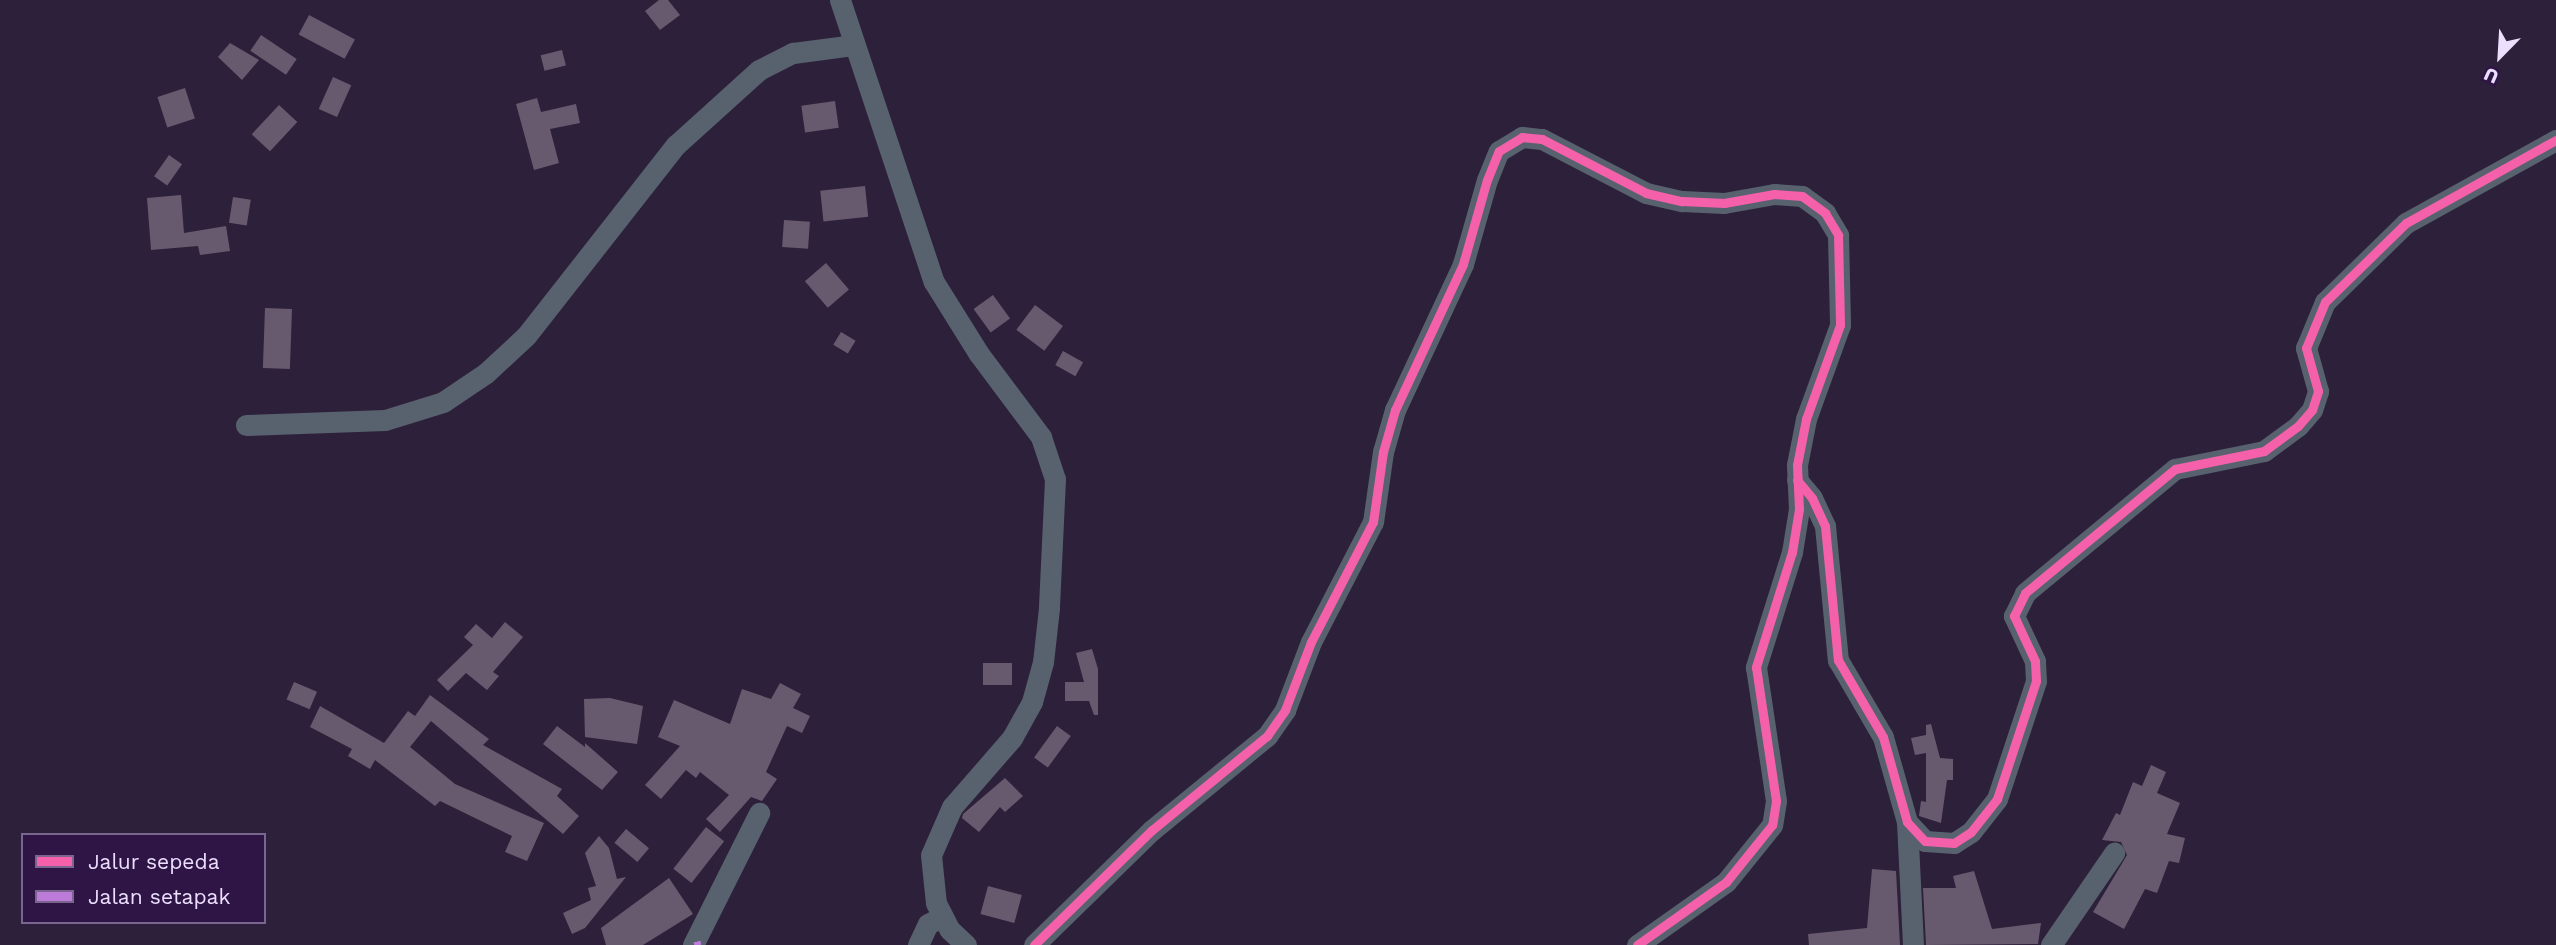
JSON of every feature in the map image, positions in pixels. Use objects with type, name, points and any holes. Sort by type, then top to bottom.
[{"type":"street","points":[[840,0],[934,282],[979,354],[1041,437],[1055,479],[1056,533],[1043,662],[1032,702],[1012,738],[940,829],[929,872],[941,917],[966,945]]},
{"type":"street","points":[[246,425],[385,420],[443,402],[486,373],[526,336],[676,145],[759,70],[793,53],[854,45]]},
{"type":"street","points":[[1034,945],[1152,830],[1267,736],[1285,710],[1311,642],[1373,522],[1383,452],[1395,410],[1463,264],[1487,180],[1499,151],[1509,142],[1522,137],[1542,139],[1646,192],[1682,201],[1724,203],[1774,194],[1802,196],[1825,213],[1839,248],[1840,326],[1806,419],[1797,480],[1799,509],[1792,552],[1756,667],[1776,801],[1772,825],[1726,882],[1637,945]]},
{"type":"street","points":[[1908,822],[1925,841],[1954,843],[1971,832],[1997,799],[2036,681],[2035,661],[2014,616],[2025,593],[2175,469],[2264,452],[2298,426],[2312,410],[2318,390],[2306,348],[2325,302],[2406,223],[2556,140]]},
{"type":"street","points":[[1797,480],[1812,498],[1825,526],[1838,660],[1883,737],[1908,822],[1913,945]]},
{"type":"street","points":[[693,945],[759,813]]},
{"type":"street","points":[[2051,945],[2114,853]]},
{"type":"street","points":[[918,945],[928,924],[941,917]]},
{"type":"building","points":[[659,0],[668,0],[680,15],[660,30],[645,11]]},
{"type":"building","points":[[309,15],[355,39],[345,59],[299,34]]},
{"type":"building","points":[[261,35],[297,59],[286,75],[250,51]]},
{"type":"building","points":[[230,43],[259,60],[242,80],[218,57]]},
{"type":"building","points":[[562,50],[566,66],[545,71],[541,55]]},
{"type":"building","points":[[333,77],[351,85],[337,117],[319,109]]},
{"type":"building","points":[[185,88],[195,118],[167,127],[157,97]]},
{"type":"building","points":[[537,98],[541,112],[576,104],[580,123],[550,129],[559,163],[534,170],[516,104]]},
{"type":"building","points":[[835,101],[839,128],[805,132],[801,106]]},
{"type":"building","points":[[279,105],[297,122],[270,151],[252,134]]},
{"type":"building","points":[[169,155],[182,164],[167,185],[154,176]]},
{"type":"building","points":[[865,186],[868,217],[823,222],[820,191]]},
{"type":"building","points":[[181,195],[184,233],[226,226],[230,251],[200,255],[198,246],[151,250],[147,198]]},
{"type":"building","points":[[233,197],[251,200],[247,225],[229,223]]},
{"type":"building","points":[[784,220],[810,222],[808,249],[782,247]]},
{"type":"building","points":[[826,263],[849,289],[828,308],[805,281]]},
{"type":"building","points":[[993,295],[1010,318],[991,333],[974,309]]},
{"type":"building","points":[[1035,305],[1063,326],[1044,351],[1016,330]]},
{"type":"building","points":[[265,308],[292,309],[290,369],[263,368]]},
{"type":"building","points":[[841,332],[856,341],[848,354],[833,345]]},
{"type":"building","points":[[1063,351],[1083,362],[1075,376],[1055,365]]},
{"type":"building","points":[[505,622],[523,637],[493,672],[499,676],[487,690],[466,673],[448,691],[437,680],[473,645],[464,637],[476,624],[492,638]]},
{"type":"building","points":[[1092,649],[1098,669],[1098,715],[1094,715],[1089,701],[1065,701],[1065,682],[1084,682],[1076,653]]},
{"type":"building","points":[[983,663],[1012,663],[1012,685],[983,685]]},
{"type":"building","points":[[294,682],[317,692],[310,709],[287,699]]},
{"type":"building","points":[[780,683],[801,694],[793,708],[810,716],[802,733],[787,726],[766,772],[777,779],[762,801],[751,797],[720,832],[706,819],[729,795],[700,772],[696,778],[686,770],[661,799],[645,785],[680,746],[658,737],[674,700],[730,724],[742,689],[771,699]]},
{"type":"building","points":[[430,695],[489,739],[483,745],[562,789],[557,796],[579,816],[563,834],[431,721],[410,747],[455,784],[544,823],[527,861],[505,852],[512,836],[440,801],[435,806],[375,760],[370,769],[348,756],[352,749],[310,727],[320,706],[384,743],[408,711],[415,716]]},
{"type":"building","points":[[610,698],[643,706],[637,744],[585,737],[584,699]]},
{"type":"building","points":[[1931,724],[1940,758],[1953,759],[1953,780],[1947,780],[1941,823],[1919,816],[1921,801],[1926,802],[1926,753],[1915,755],[1911,738],[1926,735],[1926,725]]},
{"type":"building","points":[[557,726],[585,747],[585,743],[618,772],[602,790],[543,744]]},
{"type":"building","points":[[1057,726],[1071,736],[1048,768],[1034,758]]},
{"type":"building","points":[[2151,765],[2166,772],[2157,793],[2180,803],[2167,834],[2185,838],[2179,863],[2169,861],[2157,893],[2145,889],[2124,929],[2093,912],[2127,855],[2121,842],[2102,840],[2116,813],[2120,815],[2133,782],[2142,786]]},
{"type":"building","points":[[1005,778],[1023,796],[1005,812],[1000,807],[979,832],[962,818],[963,814]]},
{"type":"building","points":[[706,827],[724,841],[691,883],[673,869]]},
{"type":"building","points":[[626,829],[649,848],[637,862],[614,843]]},
{"type":"building","points":[[599,836],[609,848],[617,879],[626,877],[585,928],[572,934],[563,913],[591,900],[588,888],[596,886],[585,853]]},
{"type":"building","points":[[1872,869],[1896,871],[1900,945],[1809,945],[1808,934],[1867,928]]},
{"type":"building","points":[[1974,871],[1992,929],[2041,923],[2038,944],[1926,945],[1923,888],[1956,888],[1953,876]]},
{"type":"building","points":[[669,878],[693,914],[643,945],[606,945],[601,928]]},
{"type":"building","points":[[988,886],[1022,895],[1014,923],[980,914]]},
{"type":"marked path","points":[[697,941],[698,945]]},
{"type":"cycle path","points":[[1034,945],[1152,830],[1267,736],[1285,710],[1311,642],[1373,522],[1383,452],[1395,410],[1463,264],[1487,180],[1499,151],[1522,137],[1542,139],[1646,193],[1682,201],[1724,203],[1774,194],[1802,196],[1825,213],[1838,235],[1840,325],[1806,419],[1797,465],[1799,509],[1792,552],[1756,667],[1776,801],[1772,825],[1726,882],[1637,945]]},
{"type":"cycle path","points":[[1797,480],[1812,498],[1825,526],[1838,660],[1883,737],[1907,822],[1925,841],[1954,843],[1971,832],[1997,799],[2036,681],[2035,661],[2014,616],[2025,593],[2175,469],[2264,451],[2298,426],[2312,410],[2318,391],[2306,348],[2325,302],[2406,223],[2556,140]]}]
